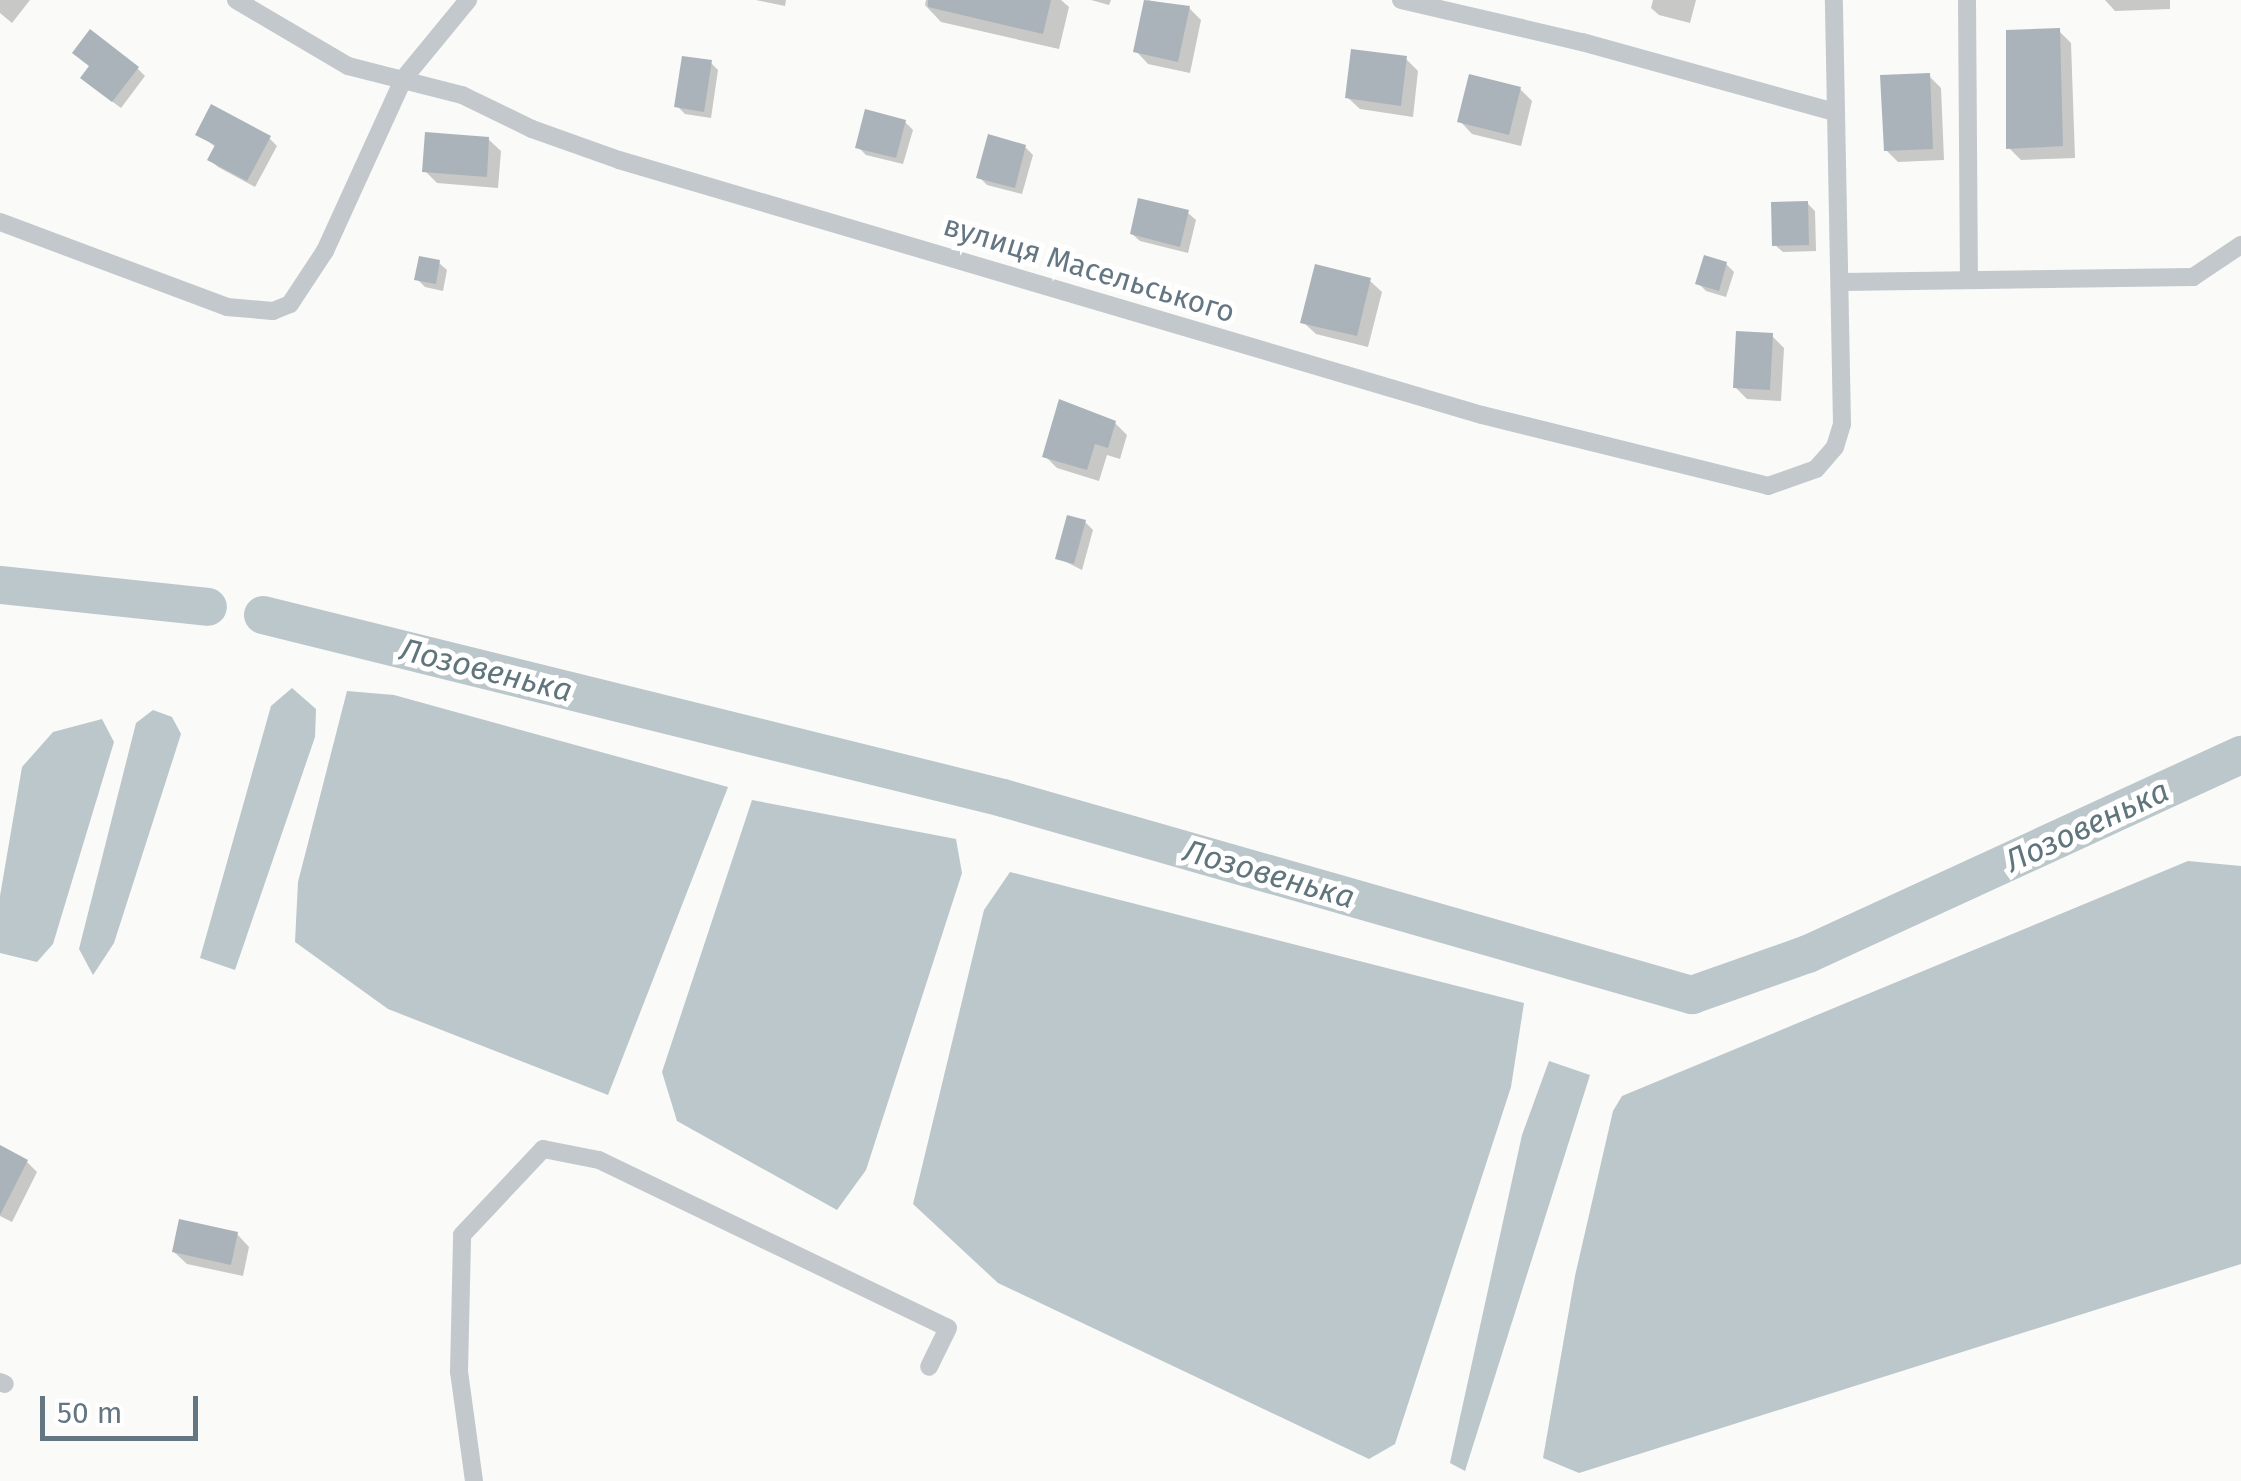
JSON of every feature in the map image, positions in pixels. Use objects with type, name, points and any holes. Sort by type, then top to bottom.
[{"type":"street","name":"вулиця Масельського","points":[[236,0],[348,66],[462,95],[567,142],[789,212],[1482,414],[1768,486],[1816,469],[1835,447],[1842,424],[1843,282]]},
{"type":"street","points":[[0,222],[227,308],[272,312],[300,292],[324,251],[404,78],[468,0]]},
{"type":"street","points":[[1401,0],[1582,42],[1835,112]]},
{"type":"street","points":[[1834,0],[1843,282],[1969,277],[2193,277],[2241,246]]},
{"type":"street","points":[[1966,0],[1969,277]]},
{"type":"street","points":[[474,1481],[459,1372],[462,1234],[542,1149],[599,1160],[948,1328],[930,1367]]},
{"type":"shaded area","points":[[292,688],[316,709],[315,737],[235,970],[200,958],[271,706]]},
{"type":"shaded area","points":[[347,691],[394,695],[728,787],[608,1095],[388,1009],[295,942],[298,882]]},
{"type":"shaded area","points":[[153,710],[172,717],[181,734],[114,943],[93,975],[79,949],[136,723]]},
{"type":"shaded area","points":[[102,719],[114,742],[53,944],[37,962],[0,953],[0,896],[22,767],[53,732]]},
{"type":"shaded area","points":[[752,800],[956,839],[962,873],[866,1170],[837,1210],[677,1121],[662,1072]]},
{"type":"shaded area","points":[[2188,861],[2241,866],[2241,1264],[1579,1473],[1543,1458],[1575,1276],[1613,1111],[1622,1096]]},
{"type":"shaded area","points":[[1010,872],[1524,1003],[1511,1087],[1395,1444],[1369,1459],[998,1283],[913,1204],[984,910]]},
{"type":"shaded area","points":[[1549,1061],[1590,1075],[1465,1471],[1450,1463],[1522,1135]]},
{"type":"building","points":[[928,0],[1051,0],[1043,34],[928,7]]},
{"type":"building","points":[[1144,0],[1190,6],[1178,62],[1133,52]]},
{"type":"building","points":[[2060,28],[2063,146],[2006,149],[2006,30]]},
{"type":"building","points":[[90,29],[139,67],[112,102],[80,78],[89,66],[72,53]]},
{"type":"building","points":[[1351,49],[1407,56],[1401,106],[1345,98]]},
{"type":"building","points":[[682,56],[712,60],[704,112],[674,107]]},
{"type":"building","points":[[1930,73],[1933,149],[1884,151],[1880,75]]},
{"type":"building","points":[[1469,74],[1521,87],[1509,135],[1457,122]]},
{"type":"building","points":[[211,104],[271,136],[247,181],[207,160],[215,145],[195,135]]},
{"type":"building","points":[[865,109],[906,120],[896,158],[855,148]]},
{"type":"building","points":[[425,132],[489,137],[487,177],[422,172]]},
{"type":"building","points":[[988,134],[1026,145],[1015,188],[976,178]]},
{"type":"building","points":[[1138,198],[1189,210],[1180,247],[1130,234]]},
{"type":"building","points":[[1808,201],[1809,245],[1772,246],[1771,202]]},
{"type":"building","points":[[1704,255],[1727,262],[1719,291],[1695,284]]},
{"type":"building","points":[[419,256],[440,260],[436,284],[414,280]]},
{"type":"building","points":[[1315,264],[1371,278],[1357,336],[1300,323]]},
{"type":"building","points":[[1736,331],[1773,333],[1770,390],[1733,388]]},
{"type":"building","points":[[1059,399],[1116,421],[1108,448],[1095,444],[1087,470],[1042,457]]},
{"type":"building","points":[[1067,515],[1086,520],[1074,564],[1055,559]]},
{"type":"building","points":[[0,1145],[28,1160],[0,1215]]},
{"type":"building","points":[[179,1219],[238,1232],[231,1265],[172,1252]]},
{"type":"waterway","name":"Лозовенька","points":[[0,585],[208,607]]},
{"type":"waterway","name":"Лозовенька","points":[[263,615],[1003,798],[1692,995],[1808,954],[2241,755]]}]
